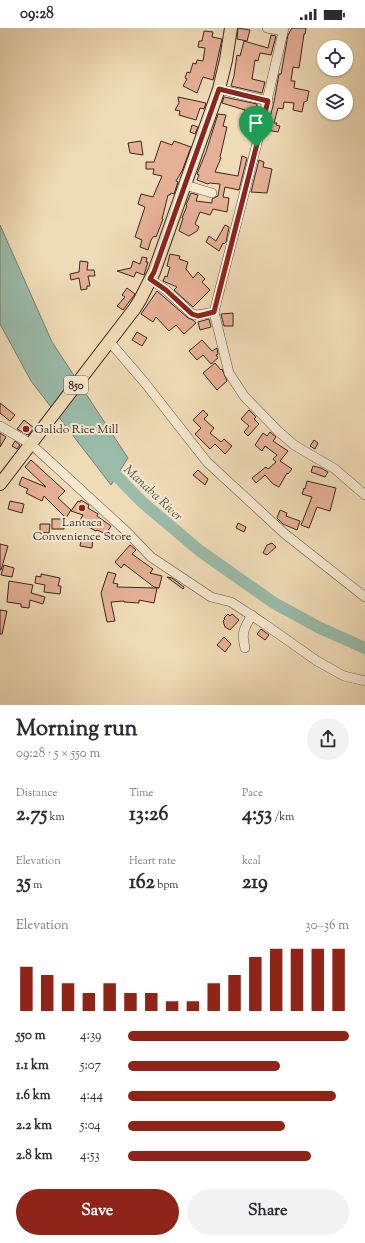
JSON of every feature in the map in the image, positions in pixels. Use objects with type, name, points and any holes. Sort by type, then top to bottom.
[{"type":"main road","name":"850","points":[[0,484],[140,300],[154,272],[219,89],[226,60],[231,28]]},
{"type":"street","points":[[267,28],[283,29],[268,101],[214,312],[229,373],[244,396],[294,445],[336,469],[365,495]]},
{"type":"street","points":[[219,89],[268,101]]},
{"type":"street","points":[[185,185],[212,193]]},
{"type":"street","points":[[150,279],[166,290],[192,314],[198,316],[214,312]]},
{"type":"street","points":[[108,343],[145,383],[207,462],[285,534],[365,597]]},
{"type":"street","points":[[0,426],[31,444],[127,532],[151,557],[211,596],[232,602],[317,661],[344,676],[365,681]]},
{"type":"street","points":[[245,648],[242,635],[252,615]]},
{"type":"shaded area","points":[[0,225],[52,342],[128,458],[111,485],[31,381],[0,324]]},
{"type":"building","points":[[238,28],[250,30],[247,41],[237,39]]},
{"type":"building","points":[[292,28],[306,28],[299,68],[293,67],[291,81],[295,81],[294,88],[309,91],[307,101],[304,102],[302,112],[293,110],[294,103],[284,102],[283,109],[278,108],[274,123],[277,123],[276,125],[280,126],[278,132],[267,130],[279,74],[281,74],[288,35]]},
{"type":"building","points":[[204,31],[213,32],[212,37],[222,39],[213,80],[203,77],[197,93],[183,86],[187,79],[185,78],[187,72],[190,73],[193,63],[196,64],[197,60],[203,61],[205,48],[198,47],[199,41],[202,41]]},
{"type":"building","points":[[271,35],[276,36],[271,55],[260,53],[258,61],[255,60],[252,79],[265,82],[262,93],[231,86],[237,55],[240,56],[244,41],[268,48]]},
{"type":"building","points":[[178,97],[206,103],[204,109],[200,108],[196,120],[179,115],[180,111],[175,110],[179,103]]},
{"type":"building","points":[[224,97],[257,104],[255,118],[244,114],[245,110],[222,103]]},
{"type":"building","points":[[218,114],[226,115],[223,126],[227,127],[221,158],[215,172],[238,176],[242,156],[247,158],[239,190],[225,187],[223,197],[229,198],[227,212],[213,209],[210,215],[200,212],[195,224],[199,227],[197,231],[189,236],[179,231],[191,193],[198,195],[196,201],[212,203],[212,199],[218,196],[220,184],[208,184],[197,180],[199,175],[197,174],[206,152]]},
{"type":"building","points":[[192,125],[198,127],[195,134],[190,132]]},
{"type":"building","points":[[141,141],[143,155],[130,153],[128,143]]},
{"type":"building","points":[[161,141],[172,145],[174,141],[191,147],[182,171],[176,181],[178,182],[174,194],[171,193],[168,195],[163,219],[156,237],[154,236],[151,240],[148,250],[140,247],[142,240],[135,237],[145,207],[138,204],[141,194],[153,197],[162,176],[153,174],[154,169],[146,169],[146,162],[154,162]]},
{"type":"building","points":[[259,160],[264,162],[263,167],[272,169],[267,193],[251,192]]},
{"type":"building","points":[[225,225],[229,227],[226,242],[224,244],[223,243],[219,251],[206,242],[209,236],[216,241]]},
{"type":"building","points":[[170,254],[180,256],[179,259],[188,262],[186,269],[193,278],[198,272],[205,279],[202,282],[210,290],[193,307],[174,290],[177,287],[163,281],[165,276],[167,277],[170,267],[167,266]]},
{"type":"building","points":[[142,257],[147,258],[146,262],[148,262],[144,275],[136,272],[134,277],[117,271],[131,268],[133,261],[140,264]]},
{"type":"building","points":[[80,261],[88,262],[87,270],[94,270],[95,276],[88,276],[90,286],[87,286],[87,289],[81,290],[79,278],[71,280],[70,274],[79,272]]},
{"type":"building","points":[[127,288],[135,294],[123,310],[117,306],[125,297],[122,295]]},
{"type":"building","points":[[157,291],[188,318],[196,323],[184,334],[176,325],[169,331],[156,317],[153,322],[141,314]]},
{"type":"building","points":[[233,313],[233,326],[224,326],[221,314]]},
{"type":"building","points":[[209,319],[211,327],[200,330],[198,322]]},
{"type":"building","points":[[137,332],[147,338],[142,346],[132,340]]},
{"type":"building","points":[[202,340],[212,351],[217,348],[218,354],[216,355],[218,358],[211,364],[203,355],[197,360],[189,351]]},
{"type":"building","points":[[215,363],[221,370],[222,369],[227,381],[217,390],[203,373]]},
{"type":"building","points":[[0,403],[15,415],[10,421],[0,413]]},
{"type":"building","points":[[203,410],[208,415],[204,419],[214,428],[210,433],[221,442],[224,439],[232,446],[225,454],[215,444],[210,449],[195,434],[201,428],[193,420]]},
{"type":"building","points":[[249,410],[256,417],[254,419],[259,424],[248,436],[244,432],[249,426],[241,419]]},
{"type":"building","name":"Galido Rice Mill","points":[[24,420],[34,428],[28,435],[17,429]]},
{"type":"building","points":[[270,432],[276,437],[273,441],[288,451],[280,461],[292,469],[288,474],[287,473],[279,487],[273,484],[265,475],[256,483],[252,478],[266,467],[268,469],[276,462],[273,459],[277,455],[265,446],[262,451],[255,445],[263,433],[267,436]]},
{"type":"building","points":[[0,433],[6,437],[0,447]]},
{"type":"building","points":[[314,440],[318,443],[315,449],[310,446]]},
{"type":"building","points":[[15,441],[20,445],[17,449],[12,446]]},
{"type":"building","points":[[31,460],[65,491],[58,498],[71,510],[66,518],[44,496],[42,501],[26,493],[28,489],[19,485],[22,477],[46,487],[25,467]]},
{"type":"building","points":[[313,466],[328,472],[325,477],[311,472]]},
{"type":"building","points":[[198,470],[208,479],[205,485],[193,475]]},
{"type":"building","points":[[307,481],[336,488],[330,511],[317,507],[309,528],[301,525],[312,497],[302,494]]},
{"type":"building","points":[[81,500],[89,505],[88,508],[98,514],[97,516],[111,526],[106,534],[97,530],[96,531],[79,522],[83,515],[71,511],[78,501],[80,502]]},
{"type":"building","points":[[10,501],[24,504],[22,513],[8,509]]},
{"type":"building","points":[[280,510],[287,513],[286,516],[300,521],[297,530],[283,524],[277,518]]},
{"type":"building","points":[[52,519],[64,519],[64,529],[52,529]]},
{"type":"building","points":[[238,523],[246,527],[244,532],[236,528]]},
{"type":"building","points":[[40,524],[50,524],[49,533],[40,532]]},
{"type":"building","points":[[82,535],[93,537],[92,548],[80,546]]},
{"type":"building","points":[[272,543],[276,547],[267,555],[263,553],[267,545]]},
{"type":"building","points":[[0,544],[8,546],[1,570],[0,570]]},
{"type":"building","points":[[130,545],[136,550],[132,554],[153,569],[150,573],[162,576],[159,588],[154,587],[124,564],[121,568],[115,562]]},
{"type":"building","points":[[4,565],[14,568],[12,577],[1,575]]},
{"type":"building","points":[[108,572],[116,574],[113,583],[118,584],[117,587],[157,588],[154,603],[139,600],[139,603],[124,601],[111,602],[115,621],[107,622],[101,593]]},
{"type":"building","points":[[41,574],[60,578],[58,586],[61,586],[60,594],[44,592],[45,585],[35,583],[36,576],[41,577]]},
{"type":"building","points":[[167,577],[172,578],[184,587],[183,589]]},
{"type":"building","points":[[9,581],[33,585],[31,593],[45,597],[43,604],[30,600],[29,608],[21,607],[21,604],[7,602]]},
{"type":"building","points":[[0,610],[7,611],[2,634],[0,634]]},
{"type":"building","points":[[228,614],[230,616],[232,614],[239,620],[230,630],[225,627],[223,621]]},
{"type":"building","points":[[261,629],[269,635],[265,640],[257,634]]},
{"type":"building","points":[[224,637],[231,644],[225,652],[217,645]]},
{"type":"waterway","name":"Manaba River","points":[[105,464],[142,502],[200,551],[274,603],[320,628],[365,648]]},
{"type":"place","name":"Galido Rice Mill","points":[[26,429]]},
{"type":"place","name":"Lantaca Convenience Store","points":[[82,508]]},
{"type":"route","points":[[219,89],[268,101],[256,147],[214,312],[198,316],[192,314],[172,295],[150,279],[154,272],[219,89]]}]
